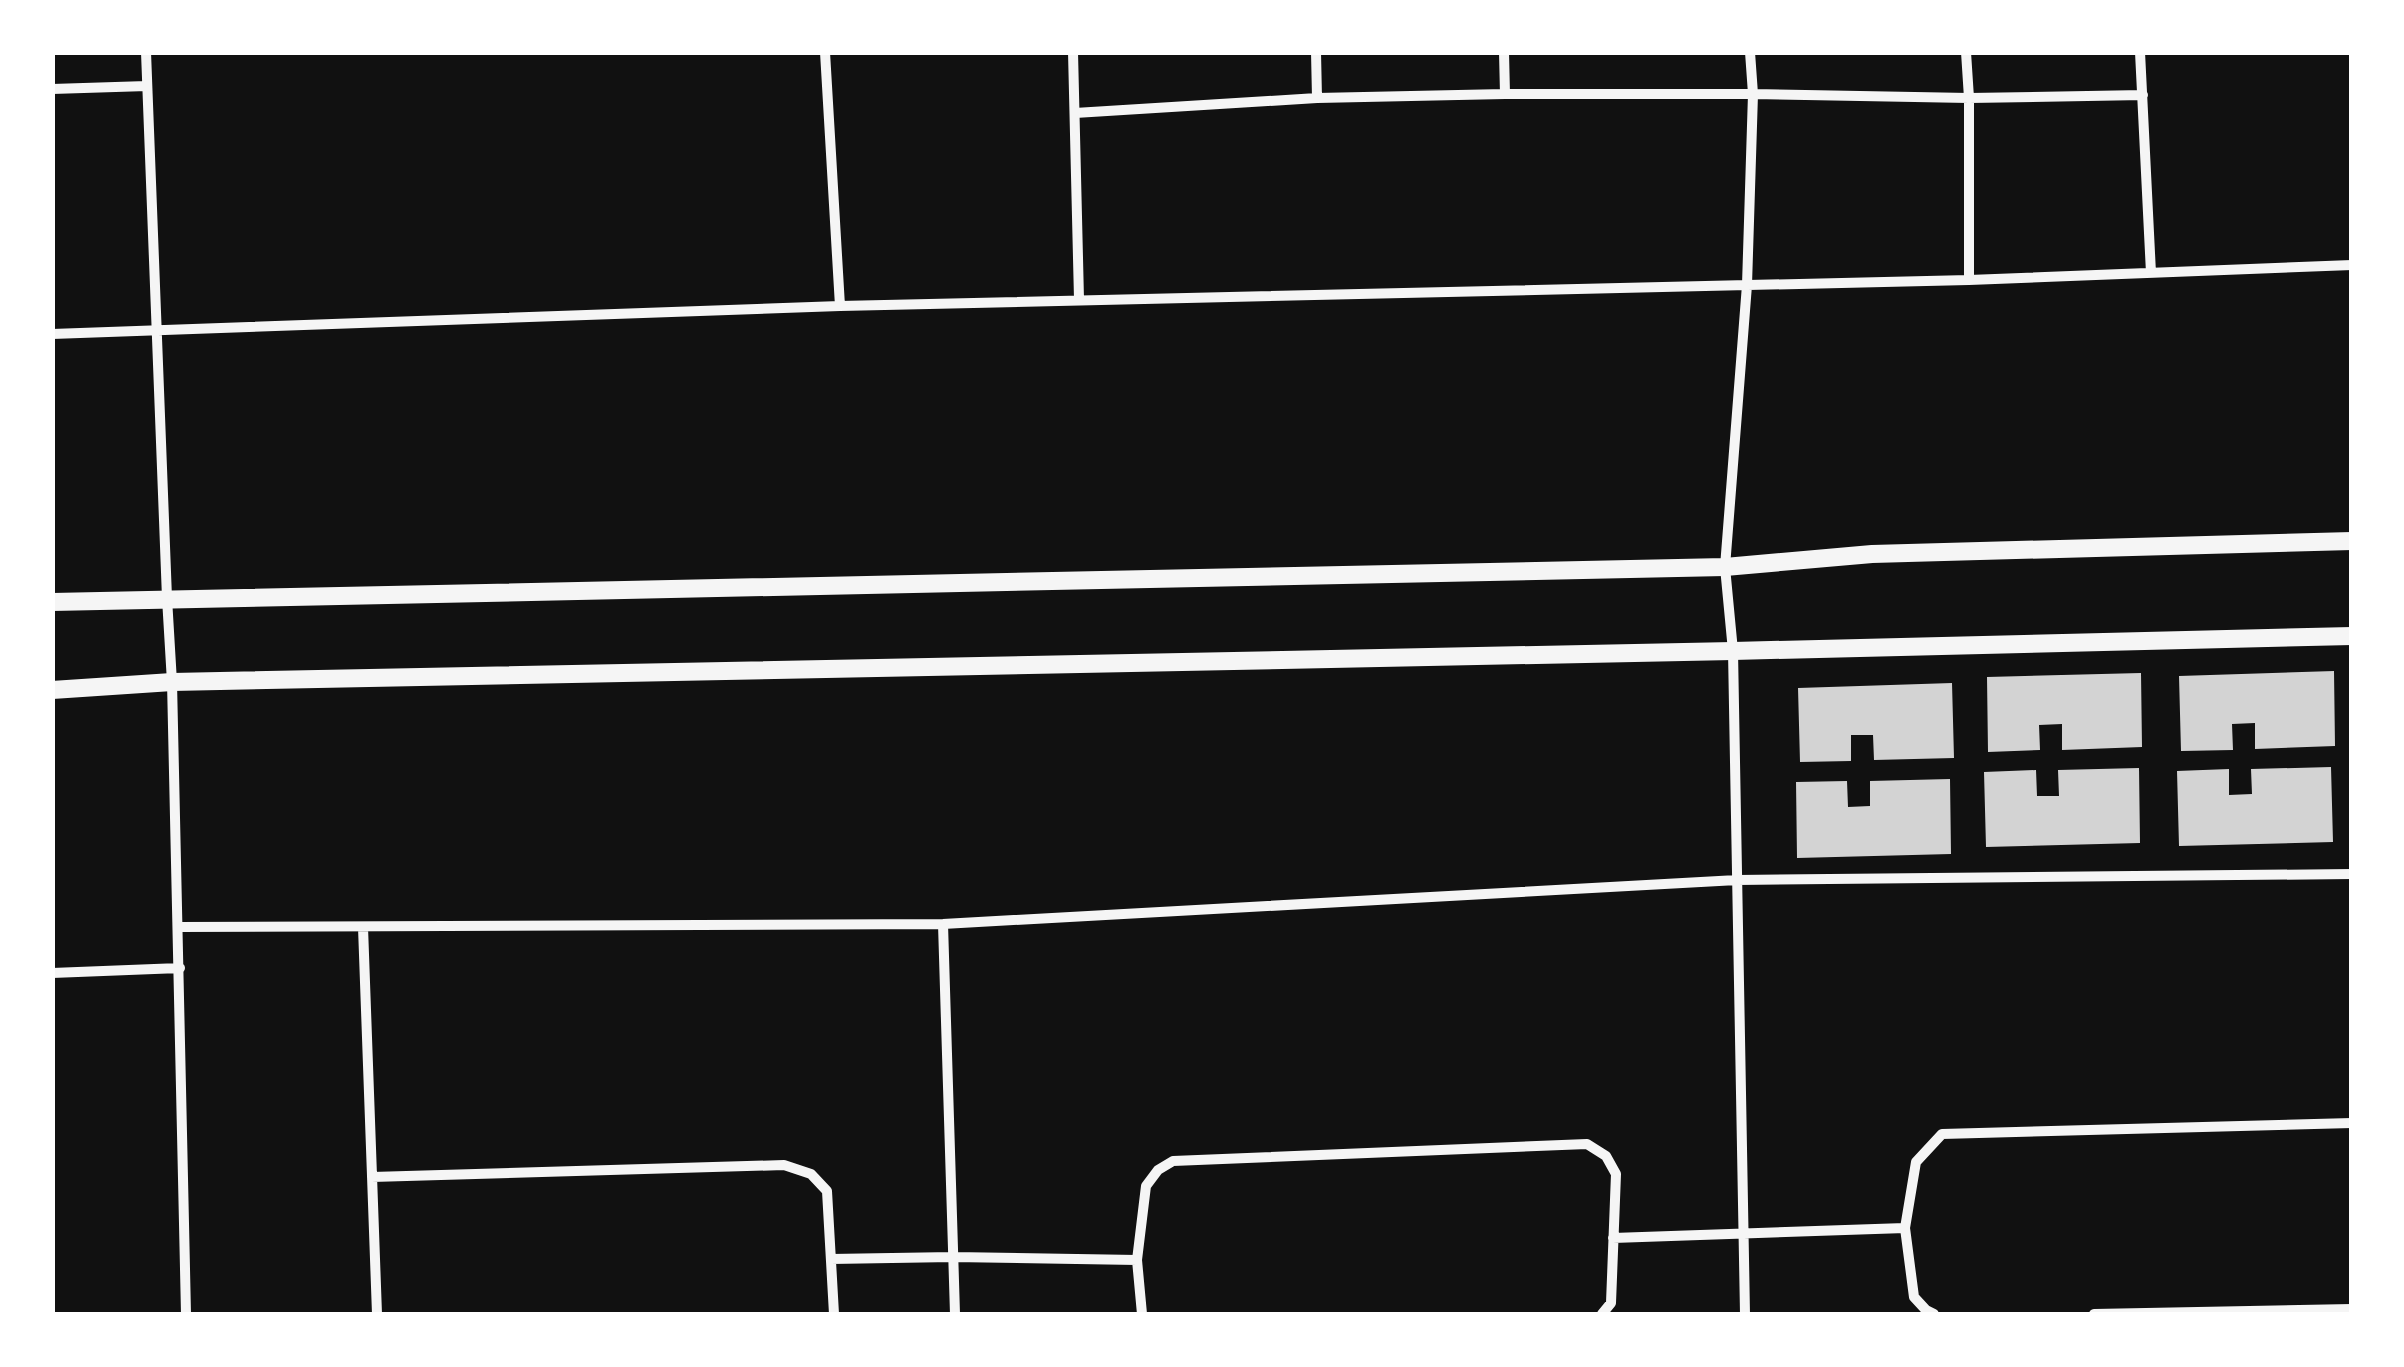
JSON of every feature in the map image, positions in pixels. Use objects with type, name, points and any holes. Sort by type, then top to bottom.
[{"type":"street","points":[[146,52],[172,682],[186,1314]]},
{"type":"street","points":[[825,52],[840,306]]},
{"type":"street","points":[[1073,52],[1079,299]]},
{"type":"street","points":[[1316,52],[1317,98]]},
{"type":"street","points":[[1504,52],[1505,94]]},
{"type":"street","points":[[1745,1314],[1733,651],[1725,567],[1747,285],[1750,52]]},
{"type":"street","points":[[1966,52],[1969,280]]},
{"type":"street","points":[[2140,52],[2151,273]]},
{"type":"street","points":[[52,88],[147,86]]},
{"type":"street","points":[[1074,113],[1317,98],[1505,94],[1969,98],[2144,95]]},
{"type":"street","points":[[52,334],[840,306],[1969,280],[2352,265]]},
{"type":"street","points":[[52,602],[1725,567],[1872,554],[2352,541]]},
{"type":"street","points":[[52,690],[172,682],[2352,636]]},
{"type":"street","points":[[179,928],[943,924],[1736,880],[2352,874]]},
{"type":"street","points":[[943,924],[955,1314]]},
{"type":"street","points":[[363,926],[377,1314]]},
{"type":"street","points":[[52,973],[180,968]]},
{"type":"street","points":[[1934,1314],[1914,1297],[1905,1228],[1916,1162],[1942,1134],[2352,1123]]},
{"type":"street","points":[[1142,1314],[1138,1260],[1146,1186],[1158,1170],[1173,1160],[1587,1144],[1606,1156],[1616,1174],[1611,1303],[1602,1314]]},
{"type":"street","points":[[372,1176],[784,1165],[811,1174],[827,1191],[834,1314]]},
{"type":"street","points":[[1614,1238],[1905,1228]]},
{"type":"street","points":[[831,1259],[1138,1260]]},
{"type":"street","points":[[2094,1314],[2352,1309]]},
{"type":"building","points":[[2334,671],[2335,746],[2255,749],[2255,723],[2232,724],[2233,750],[2181,751],[2179,676]]},
{"type":"building","points":[[2141,673],[2142,747],[2062,750],[2062,724],[2039,725],[2040,750],[1988,752],[1987,677]]},
{"type":"building","points":[[1952,683],[1954,758],[1874,760],[1873,735],[1851,735],[1851,761],[1800,762],[1798,688]]},
{"type":"building","points":[[2331,767],[2333,842],[2179,846],[2177,771],[2229,769],[2229,795],[2252,794],[2251,769]]},
{"type":"building","points":[[2139,768],[2140,843],[1986,847],[1984,772],[2036,770],[2037,796],[2059,796],[2058,770]]},
{"type":"building","points":[[1950,779],[1951,854],[1797,858],[1796,782],[1847,781],[1848,807],[1870,806],[1870,781]]}]
